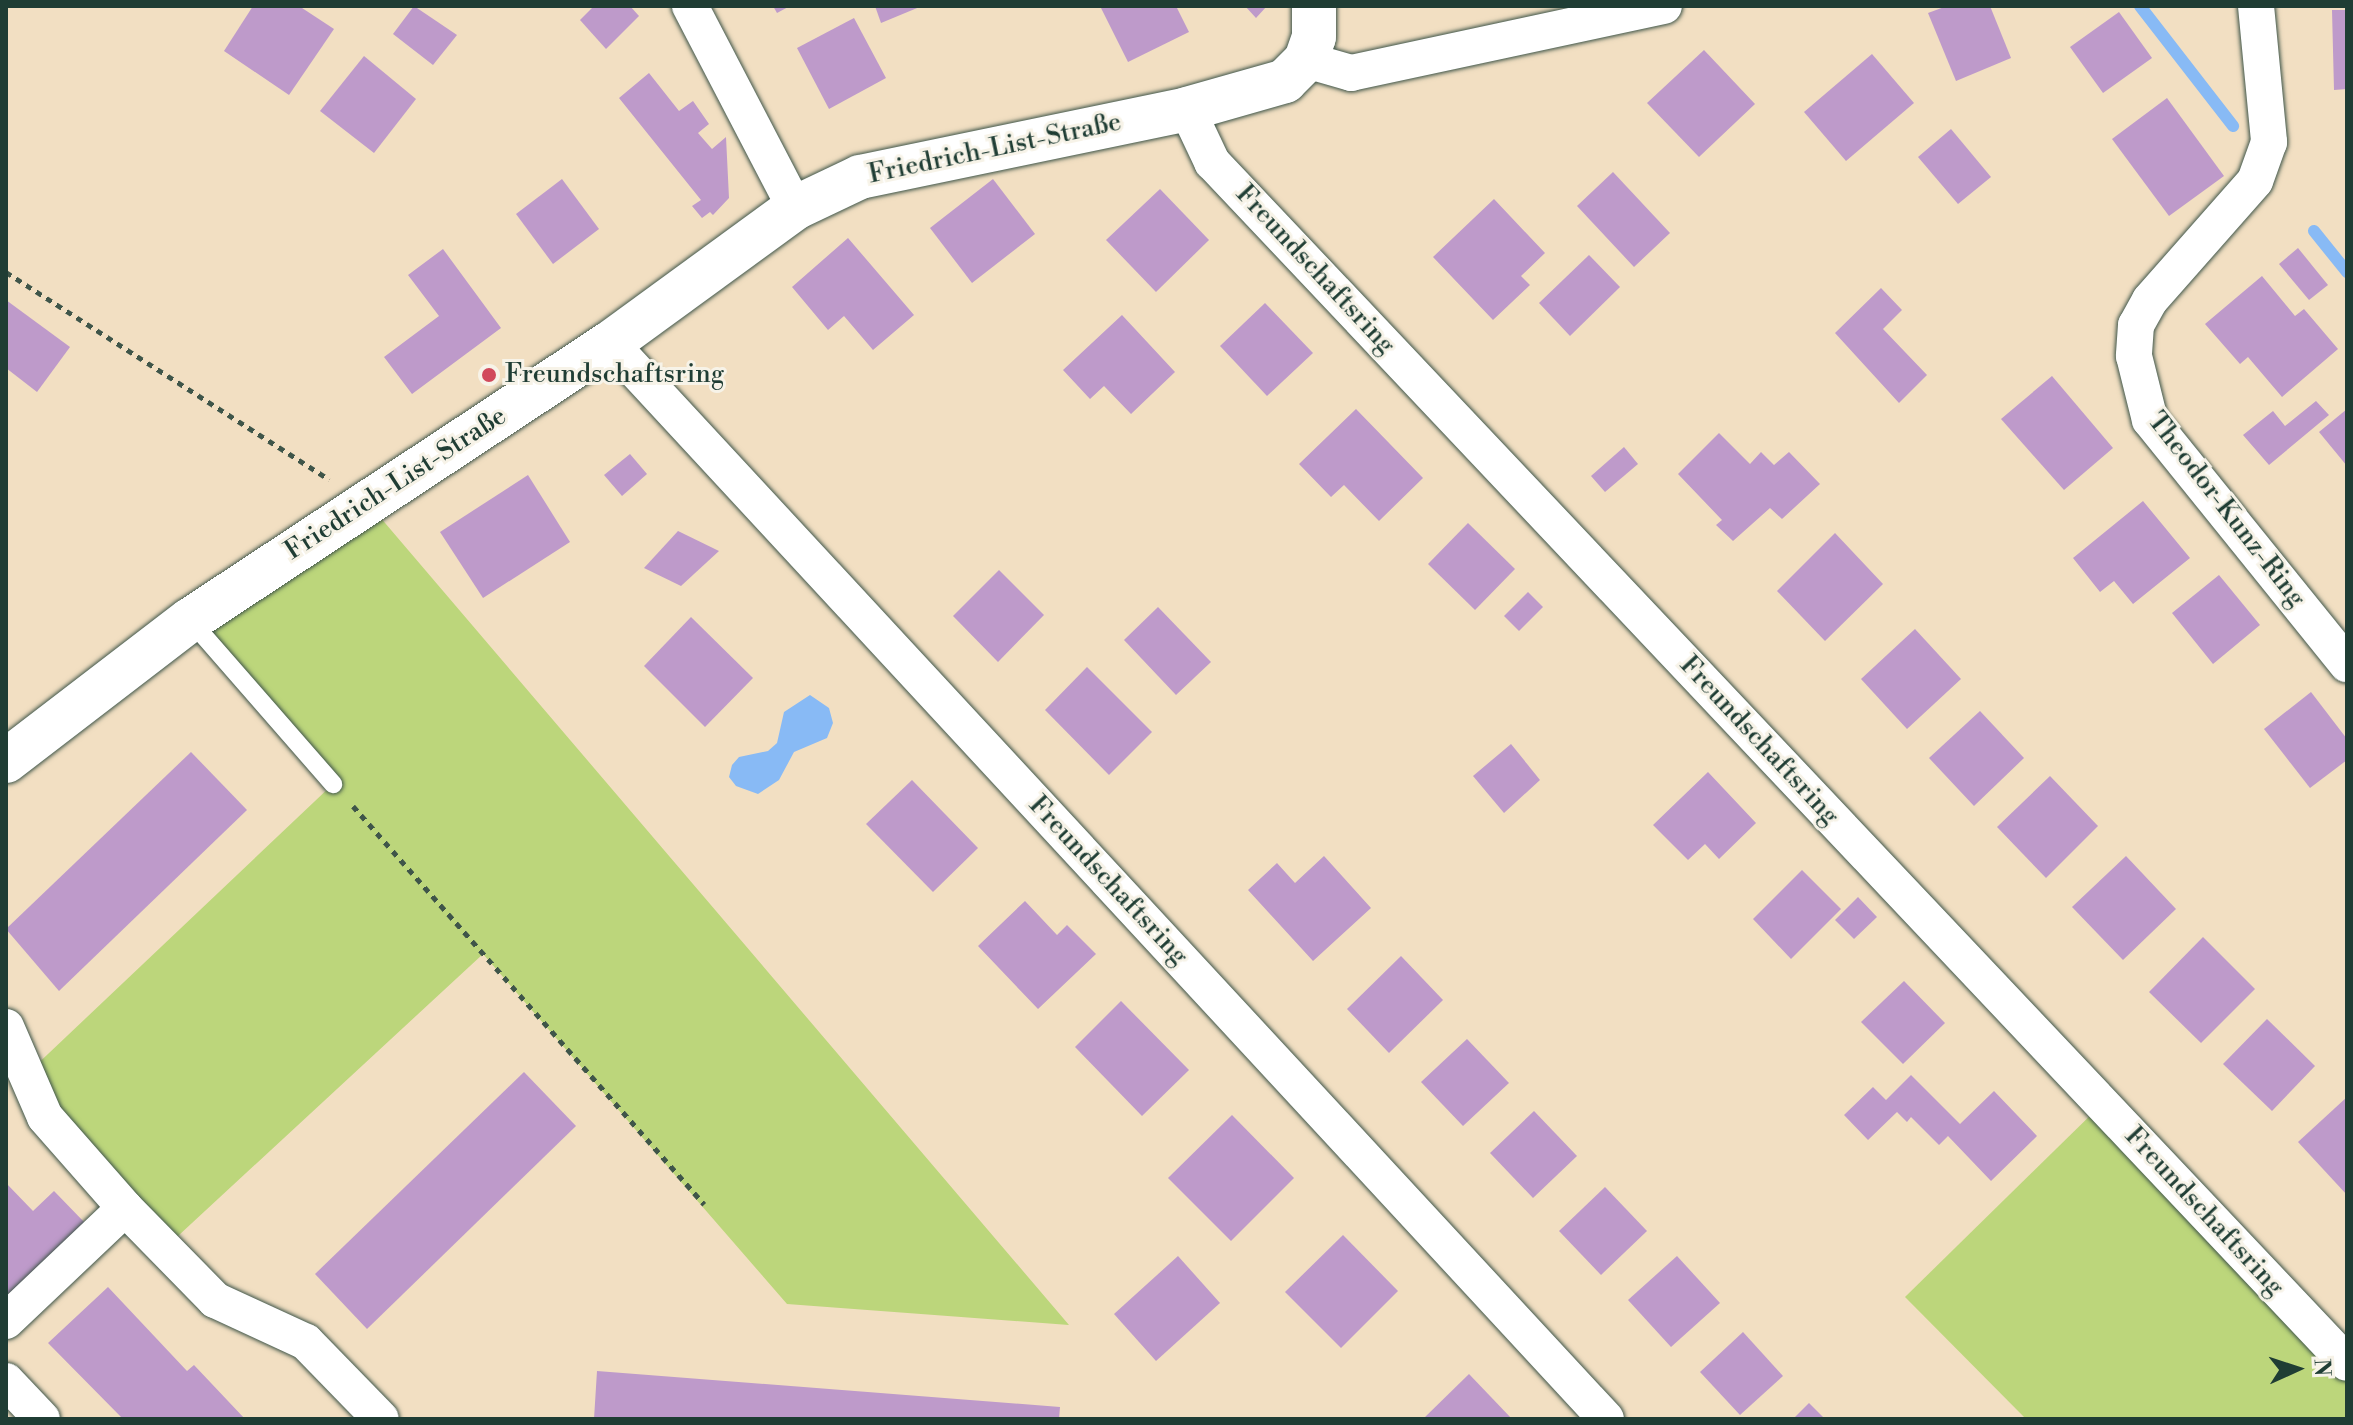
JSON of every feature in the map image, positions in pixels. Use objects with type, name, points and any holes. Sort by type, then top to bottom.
[{"type":"street","points":[[690,6],[795,208]]},
{"type":"street","points":[[1314,6],[1314,37],[1306,60],[1351,73],[1664,6]]},
{"type":"street","name":"Theodor-Kunz-Ring","points":[[2256,6],[2269,142],[2255,181],[2150,300],[2136,325],[2134,356],[2150,420],[2347,664]]},
{"type":"street","name":"Friedrich-List-Straße","points":[[6,761],[190,620],[610,343],[795,208],[860,177],[1187,109],[1285,81],[1306,60]]},
{"type":"street","name":"Freundschaftsring","points":[[1187,109],[1212,162],[2347,1363]]},
{"type":"street","name":"Freundschaftsring","points":[[610,343],[1606,1419]]},
{"type":"street","points":[[6,1027],[45,1117],[125,1208],[215,1300],[306,1342],[381,1419]]},
{"type":"street","points":[[6,1321],[125,1208]]},
{"type":"street","points":[[6,1381],[42,1419]]},
{"type":"lane","points":[[190,620],[333,784]]},
{"type":"path","points":[[6,272],[112,345],[368,503]]},
{"type":"path","points":[[333,784],[704,1204]]},
{"type":"green space","points":[[368,503],[1069,1325],[787,1304],[483,954],[165,1248],[29,1072],[333,784],[190,620]]},
{"type":"green space","points":[[2102,1104],[2347,1363],[2347,1419],[2026,1419],[1905,1297]]},
{"type":"water","points":[[810,695],[829,708],[833,723],[827,738],[794,752],[779,780],[758,794],[736,786],[729,777],[732,765],[739,757],[768,751],[777,743],[784,712]]},
{"type":"building","points":[[253,6],[299,6],[334,29],[289,95],[224,51]]},
{"type":"building","points":[[414,6],[457,35],[433,65],[393,34]]},
{"type":"building","points":[[594,6],[630,6],[639,16],[606,49],[580,20]]},
{"type":"building","points":[[773,6],[790,6],[777,13]]},
{"type":"building","points":[[875,6],[922,6],[881,23]]},
{"type":"building","points":[[1100,6],[1176,6],[1189,32],[1128,62]]},
{"type":"building","points":[[1245,6],[1267,6],[1256,18]]},
{"type":"building","points":[[1947,6],[1990,6],[2011,58],[1956,81],[1928,13]]},
{"type":"building","points":[[2332,10],[2347,10],[2347,89],[2334,90]]},
{"type":"building","points":[[2119,12],[2152,58],[2103,93],[2070,47]]},
{"type":"building","points":[[854,18],[886,78],[829,109],[797,48]]},
{"type":"building","points":[[1704,50],[1755,104],[1699,157],[1647,103]]},
{"type":"building","points":[[1872,54],[1914,103],[1846,161],[1804,112]]},
{"type":"building","points":[[364,56],[416,99],[374,153],[320,111]]},
{"type":"building","points":[[649,73],[679,111],[693,101],[709,124],[698,133],[712,149],[726,137],[729,198],[713,215],[710,212],[702,218],[692,206],[701,200],[619,98]]},
{"type":"building","points":[[2167,98],[2224,176],[2169,216],[2112,139]]},
{"type":"building","points":[[1951,129],[1991,177],[1958,204],[1918,157]]},
{"type":"building","points":[[1613,172],[1670,233],[1634,267],[1577,206]]},
{"type":"building","points":[[562,179],[599,229],[553,264],[516,214]]},
{"type":"building","points":[[993,179],[1035,234],[972,283],[930,228]]},
{"type":"building","points":[[1160,189],[1209,240],[1156,292],[1106,240]]},
{"type":"building","points":[[1494,199],[1545,253],[1521,276],[1530,285],[1493,320],[1433,257]]},
{"type":"building","points":[[848,238],[914,315],[873,350],[844,316],[828,330],[792,287]]},
{"type":"building","points":[[2298,248],[2328,285],[2309,300],[2279,264]]},
{"type":"building","points":[[443,249],[501,328],[412,394],[384,357],[439,316],[408,275]]},
{"type":"building","points":[[1589,255],[1620,287],[1570,336],[1539,303]]},
{"type":"building","points":[[2262,276],[2295,316],[2304,309],[2338,349],[2282,397],[2248,357],[2240,364],[2205,324]]},
{"type":"building","points":[[1881,288],[1902,310],[1883,329],[1927,375],[1899,403],[1835,333]]},
{"type":"building","points":[[6,300],[70,347],[37,392],[6,368]]},
{"type":"building","points":[[1265,303],[1313,353],[1267,396],[1220,346]]},
{"type":"building","points":[[1122,315],[1175,372],[1131,414],[1104,386],[1090,399],[1063,370]]},
{"type":"building","points":[[2052,376],[2113,448],[2064,490],[2001,419]]},
{"type":"building","points":[[2316,401],[2329,415],[2269,465],[2243,435],[2273,411],[2285,426]]},
{"type":"building","points":[[1356,409],[1423,478],[1379,521],[1344,485],[1331,497],[1299,464]]},
{"type":"building","points":[[2347,409],[2347,466],[2319,432]]},
{"type":"building","points":[[1719,433],[1750,464],[1761,452],[1774,465],[1789,452],[1820,484],[1782,519],[1770,508],[1733,541],[1716,525],[1722,520],[1678,474]]},
{"type":"building","points":[[1624,447],[1638,464],[1605,492],[1591,476]]},
{"type":"building","points":[[630,454],[647,474],[622,496],[604,475]]},
{"type":"building","points":[[528,475],[570,542],[483,598],[440,532]]},
{"type":"building","points":[[2143,501],[2190,558],[2133,604],[2114,581],[2100,592],[2073,558]]},
{"type":"building","points":[[1468,523],[1515,569],[1475,610],[1428,564]]},
{"type":"building","points":[[678,531],[719,551],[681,586],[644,568]]},
{"type":"building","points":[[1835,533],[1883,584],[1825,641],[1777,591]]},
{"type":"building","points":[[999,570],[1044,615],[998,662],[953,616]]},
{"type":"building","points":[[2219,575],[2260,625],[2213,664],[2172,613]]},
{"type":"building","points":[[1528,592],[1543,607],[1519,631],[1504,616]]},
{"type":"building","points":[[1158,607],[1211,662],[1176,695],[1124,640]]},
{"type":"building","points":[[691,617],[753,678],[705,727],[644,666]]},
{"type":"building","points":[[1915,629],[1961,679],[1907,729],[1861,679]]},
{"type":"building","points":[[1087,667],[1152,732],[1109,775],[1045,710]]},
{"type":"building","points":[[2311,692],[2347,739],[2347,760],[2310,788],[2264,729]]},
{"type":"building","points":[[1980,711],[2024,758],[1974,806],[1929,758]]},
{"type":"building","points":[[1511,744],[1540,780],[1504,813],[1473,776]]},
{"type":"building","points":[[191,752],[247,810],[59,991],[6,929]]},
{"type":"building","points":[[1708,772],[1756,823],[1719,859],[1705,844],[1688,860],[1653,825]]},
{"type":"building","points":[[2050,776],[2098,826],[2046,878],[1997,827]]},
{"type":"building","points":[[912,780],[978,848],[933,892],[866,824]]},
{"type":"building","points":[[1324,856],[1371,908],[1313,961],[1248,890],[1277,863],[1295,883]]},
{"type":"building","points":[[2126,856],[2176,909],[2123,960],[2072,907]]},
{"type":"building","points":[[1802,870],[1841,909],[1791,959],[1753,919]]},
{"type":"building","points":[[1858,897],[1877,917],[1854,939],[1835,920]]},
{"type":"building","points":[[1025,901],[1057,935],[1067,925],[1096,954],[1038,1009],[978,946]]},
{"type":"building","points":[[2203,937],[2255,989],[2201,1043],[2149,992]]},
{"type":"building","points":[[1401,956],[1443,1000],[1389,1053],[1347,1009]]},
{"type":"building","points":[[1904,981],[1945,1023],[1903,1064],[1861,1022]]},
{"type":"building","points":[[1121,1001],[1189,1070],[1142,1116],[1075,1047]]},
{"type":"building","points":[[2267,1019],[2315,1066],[2272,1111],[2223,1064]]},
{"type":"building","points":[[1467,1039],[1509,1083],[1463,1126],[1421,1082]]},
{"type":"building","points":[[524,1072],[576,1126],[367,1329],[315,1274]]},
{"type":"building","points":[[1911,1075],[1960,1124],[1994,1091],[2037,1136],[1991,1181],[1948,1136],[1939,1145],[1911,1117],[1907,1122],[1897,1112],[1868,1140],[1844,1115],[1873,1087],[1886,1100]]},
{"type":"building","points":[[2347,1097],[2347,1195],[2298,1142]]},
{"type":"building","points":[[1534,1111],[1577,1156],[1533,1198],[1490,1153]]},
{"type":"building","points":[[1232,1115],[1294,1178],[1231,1241],[1168,1178]]},
{"type":"building","points":[[6,1183],[33,1211],[54,1191],[86,1224],[6,1297]]},
{"type":"building","points":[[1605,1187],[1647,1231],[1601,1275],[1559,1231]]},
{"type":"building","points":[[1343,1235],[1398,1291],[1341,1348],[1285,1292]]},
{"type":"building","points":[[1178,1256],[1220,1303],[1156,1361],[1114,1314]]},
{"type":"building","points":[[1677,1256],[1720,1303],[1671,1347],[1628,1300]]},
{"type":"building","points":[[108,1287],[187,1371],[194,1365],[245,1419],[123,1419],[48,1343]]},
{"type":"building","points":[[1743,1332],[1783,1376],[1740,1415],[1700,1372]]},
{"type":"building","points":[[597,1371],[1060,1407],[1059,1419],[594,1419]]},
{"type":"building","points":[[1469,1374],[1512,1419],[1423,1419]]},
{"type":"building","points":[[1809,1403],[1825,1419],[1793,1419]]},
{"type":"waterway","points":[[2140,6],[2233,126]]},
{"type":"waterway","points":[[2314,231],[2347,272]]},
{"type":"place","name":"Freundschaftsring","points":[[489,375]]}]
